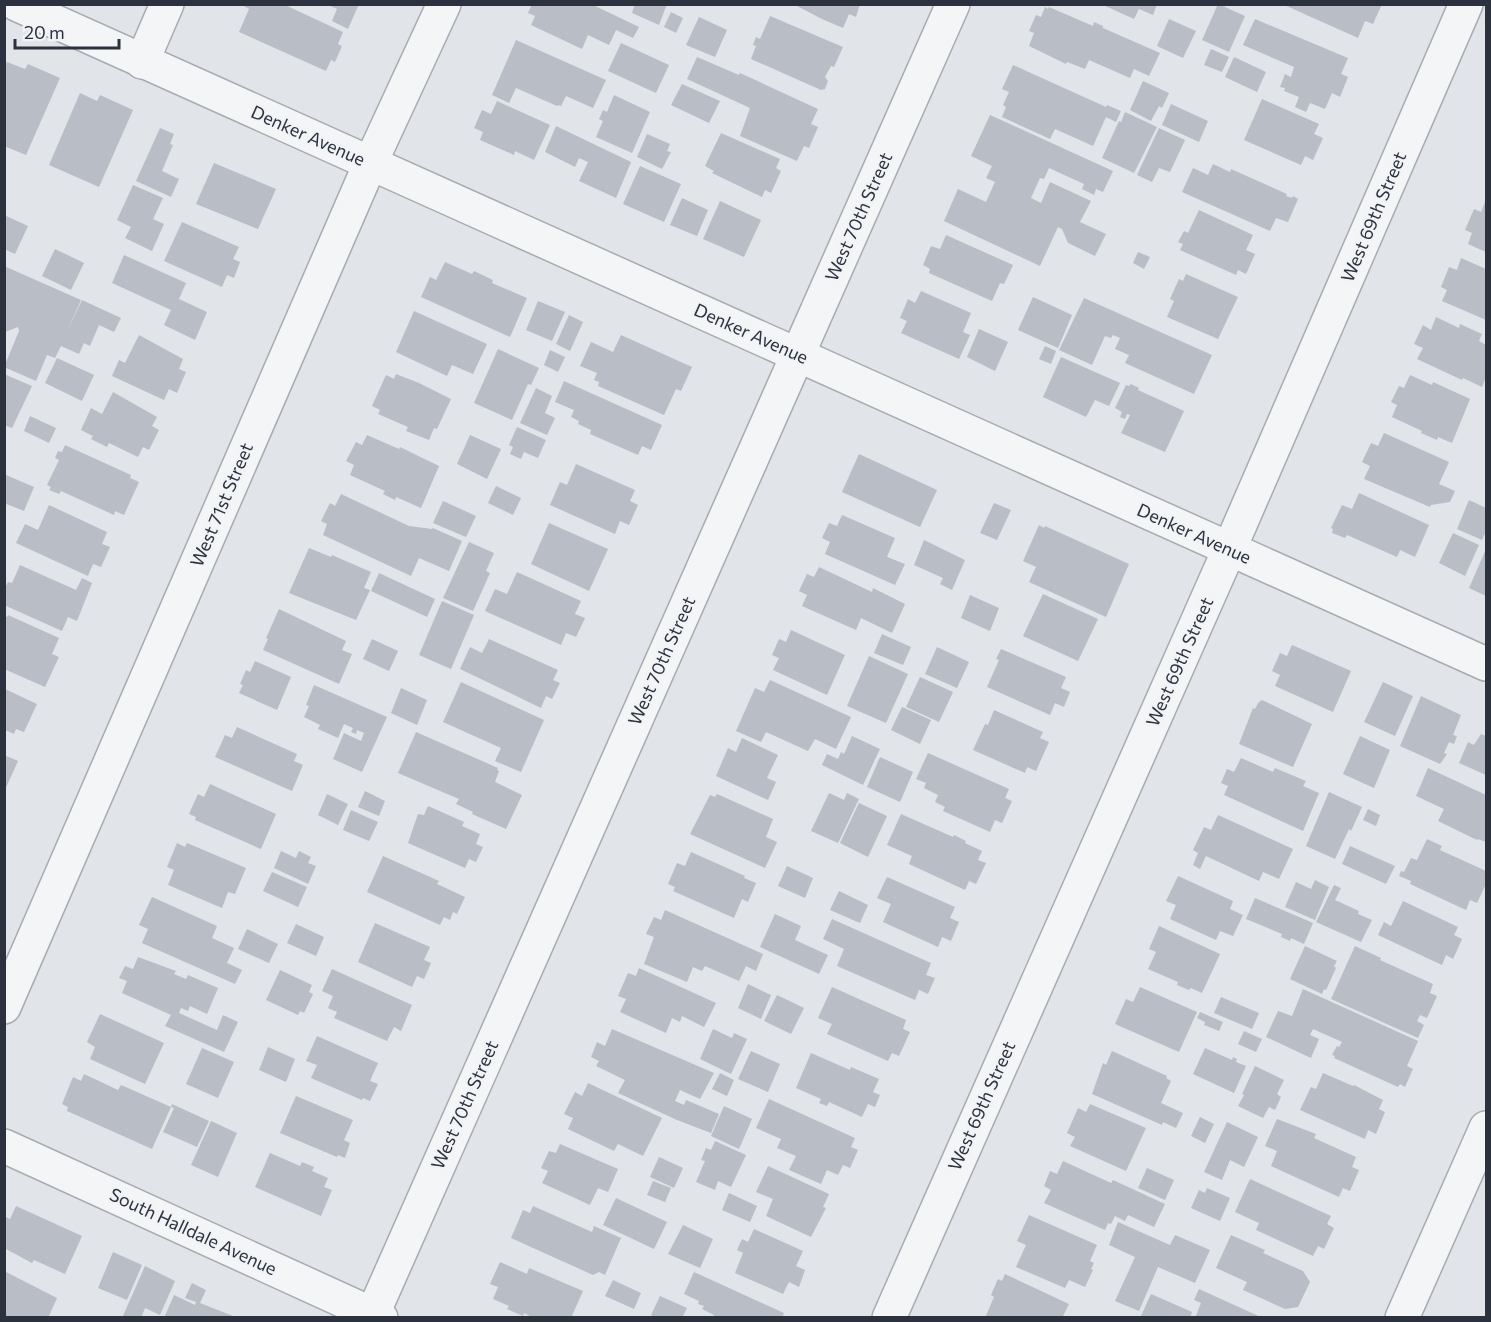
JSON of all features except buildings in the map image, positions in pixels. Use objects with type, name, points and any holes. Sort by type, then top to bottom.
[{"type":"street","name":"Denker Avenue","points":[[16,4],[1486,664]]},
{"type":"street","points":[[142,62],[167,4]]},
{"type":"street","name":"West 71st Street","points":[[4,1007],[370,164],[444,4]]},
{"type":"street","name":"West 70th Street","points":[[375,1316],[953,4]]},
{"type":"street","name":"West 69th Street","points":[[889,1317],[1229,550],[1466,4]]},
{"type":"street","points":[[1402,1317],[1486,1128]]},
{"type":"street","name":"South Halldale Avenue","points":[[4,1146],[375,1316]]}]
